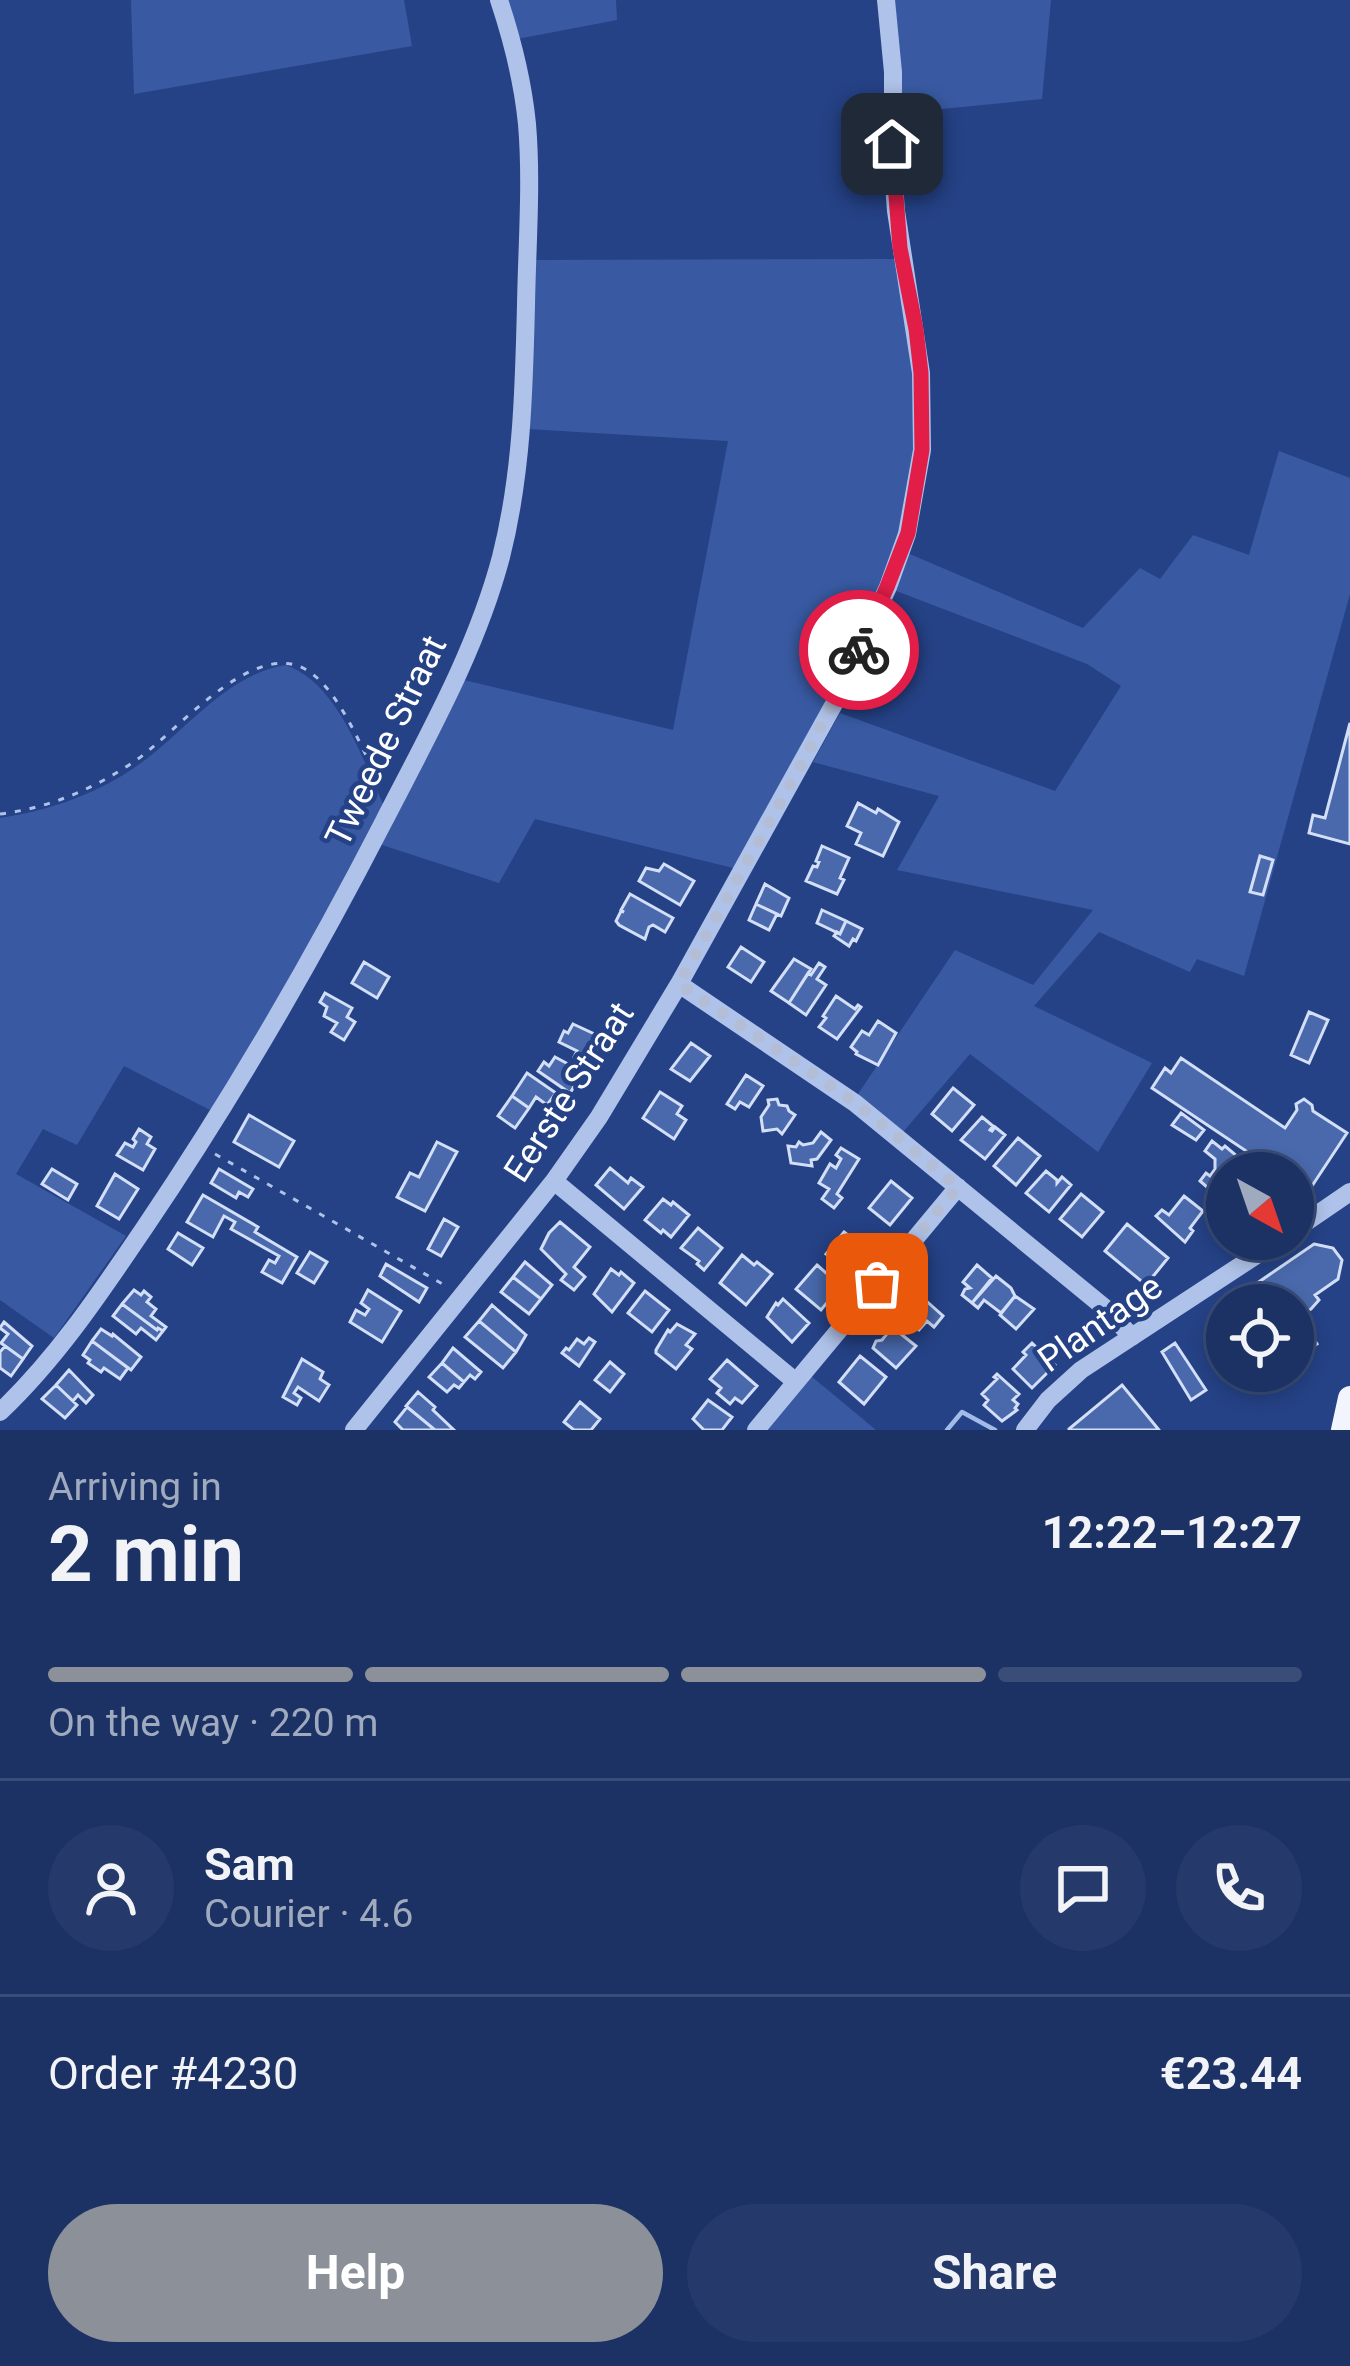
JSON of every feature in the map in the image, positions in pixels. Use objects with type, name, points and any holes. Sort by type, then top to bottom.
[{"type":"main road","points":[[1343,1430],[1350,1398]]},
{"type":"street","name":"Tweede Straat","points":[[0,1412],[88,1311],[200,1145],[330,926],[459,675],[485,613],[515,499],[524,386],[527,122],[499,0]]},
{"type":"street","name":"Eerste Straat","points":[[361,1428],[599,1117],[679,984],[834,704],[887,587],[913,512],[922,450],[921,373],[896,211],[886,0]]},
{"type":"street","points":[[679,984],[855,1102],[1105,1308],[1132,1337]]},
{"type":"street","points":[[554,1181],[796,1382]]},
{"type":"street","points":[[756,1430],[958,1187]]},
{"type":"street","points":[[1314,1217],[1350,1192]]},
{"type":"street","name":"Plantage","points":[[1025,1430],[1068,1380],[1249,1260]]},
{"type":"path","points":[[0,814],[56,803],[89,788],[136,761],[238,676],[266,664],[286,663],[305,669],[337,702],[391,806]]},
{"type":"path","points":[[200,1145],[463,1296]]},
{"type":"shaded area","points":[[131,0],[404,0],[412,46],[134,94]]},
{"type":"shaded area","points":[[508,0],[616,0],[617,20],[517,39]]},
{"type":"shaded area","points":[[893,0],[1051,0],[1042,99],[901,113]]},
{"type":"shaded area","points":[[896,259],[911,357],[915,423],[908,521],[830,703],[737,869],[535,819],[499,883],[379,844],[464,680],[673,730],[728,441],[528,429],[533,260]]},
{"type":"shaded area","points":[[1279,451],[1350,478],[1350,594],[1244,976],[1197,959],[1190,972],[1099,932],[1034,1006],[1152,1063],[1098,1152],[970,1054],[903,1132],[858,1094],[955,950],[1033,985],[1093,910],[897,870],[939,796],[813,762],[840,713],[1055,791],[1121,686],[1087,664],[891,589],[905,552],[1083,628],[1140,568],[1160,579],[1193,535],[1249,555]]},
{"type":"shaded area","points":[[285,665],[304,674],[334,705],[385,808],[212,1111],[124,1066],[77,1145],[43,1129],[16,1174],[126,1236],[54,1338],[0,1300],[0,818],[68,801],[116,779],[222,694],[262,671]]},
{"type":"shaded area","points":[[811,1376],[876,1430],[766,1430]]},
{"type":"building","points":[[1350,723],[1350,844],[1309,833],[1313,815],[1325,818]]},
{"type":"building","points":[[858,803],[899,822],[883,856],[856,844],[861,833],[847,826]]},
{"type":"building","points":[[822,846],[849,858],[837,894],[806,881],[813,866],[817,867]]},
{"type":"building","points":[[1260,856],[1273,860],[1263,895],[1250,892]]},
{"type":"building","points":[[664,864],[694,881],[680,905],[639,881],[646,868],[659,871]]},
{"type":"building","points":[[765,884],[789,898],[781,916],[756,904]]},
{"type":"building","points":[[630,894],[673,918],[665,932],[653,925],[645,939],[619,925],[616,921]]},
{"type":"building","points":[[756,904],[777,914],[769,930],[749,920]]},
{"type":"building","points":[[822,910],[846,921],[840,934],[817,923]]},
{"type":"building","points":[[846,921],[862,929],[849,946],[834,936]]},
{"type":"building","points":[[741,947],[764,962],[751,982],[728,967]]},
{"type":"building","points":[[794,959],[811,969],[789,1003],[771,991]]},
{"type":"building","points":[[364,962],[389,977],[377,998],[352,983]]},
{"type":"building","points":[[819,963],[825,967],[817,979],[826,985],[806,1015],[789,1003]]},
{"type":"building","points":[[325,993],[352,1008],[347,1017],[355,1022],[344,1040],[331,1032],[337,1023],[324,1016],[327,1007],[320,1002]]},
{"type":"building","points":[[836,996],[855,1009],[861,1007],[837,1039],[819,1027]]},
{"type":"building","points":[[1309,1012],[1328,1020],[1309,1063],[1291,1055]]},
{"type":"building","points":[[878,1021],[896,1033],[878,1065],[851,1047],[862,1031],[869,1035]]},
{"type":"building","points":[[573,1024],[603,1038],[589,1065],[574,1057],[577,1051],[559,1042]]},
{"type":"building","points":[[691,1043],[710,1056],[690,1081],[671,1069]]},
{"type":"building","points":[[555,1057],[583,1072],[570,1093],[538,1071]]},
{"type":"building","points":[[1181,1058],[1285,1128],[1296,1104],[1304,1099],[1313,1111],[1347,1133],[1314,1183],[1314,1152],[1248,1152],[1152,1088],[1165,1068],[1171,1073]]},
{"type":"building","points":[[527,1073],[556,1093],[547,1105],[536,1097],[529,1108],[512,1096]]},
{"type":"building","points":[[746,1075],[763,1086],[749,1107],[740,1102],[735,1109],[727,1104]]},
{"type":"building","points":[[953,1088],[974,1105],[952,1131],[932,1114]]},
{"type":"building","points":[[660,1092],[682,1106],[677,1114],[686,1120],[674,1139],[643,1118]]},
{"type":"building","points":[[512,1096],[529,1108],[515,1128],[498,1116]]},
{"type":"building","points":[[777,1099],[795,1115],[782,1134],[777,1129],[763,1131],[761,1117],[768,1100]]},
{"type":"building","points":[[1181,1113],[1204,1130],[1196,1140],[1172,1125]]},
{"type":"building","points":[[249,1115],[294,1141],[279,1167],[234,1142]]},
{"type":"building","points":[[982,1117],[993,1126],[990,1130],[995,1127],[1005,1135],[985,1159],[961,1140]]},
{"type":"building","points":[[139,1129],[151,1137],[147,1144],[155,1149],[143,1170],[117,1155],[125,1143],[133,1147]]},
{"type":"building","points":[[821,1132],[831,1140],[811,1160],[812,1166],[791,1163],[788,1146],[813,1143]]},
{"type":"building","points":[[1018,1138],[1040,1156],[1016,1185],[994,1166]]},
{"type":"building","points":[[1212,1141],[1232,1152],[1206,1152]]},
{"type":"building","points":[[437,1142],[457,1152],[425,1211],[397,1197],[410,1173],[419,1177]]},
{"type":"building","points":[[841,1148],[859,1159],[837,1194],[842,1198],[834,1208],[822,1199],[829,1189],[819,1183],[830,1164],[836,1168]]},
{"type":"building","points":[[610,1168],[628,1183],[631,1178],[643,1187],[624,1209],[596,1185]]},
{"type":"building","points":[[52,1169],[77,1184],[68,1200],[42,1184]]},
{"type":"building","points":[[219,1169],[253,1189],[248,1197],[239,1192],[236,1198],[211,1183]]},
{"type":"building","points":[[1046,1171],[1057,1183],[1062,1177],[1071,1185],[1049,1212],[1026,1193]]},
{"type":"building","points":[[115,1174],[138,1189],[119,1219],[97,1206]]},
{"type":"building","points":[[891,1181],[912,1198],[890,1225],[869,1208]]},
{"type":"building","points":[[1081,1194],[1103,1212],[1082,1237],[1060,1219]]},
{"type":"building","points":[[203,1195],[297,1257],[282,1283],[262,1272],[269,1260],[275,1263],[279,1256],[231,1229],[235,1222],[224,1216],[213,1237],[187,1222]]},
{"type":"building","points":[[1184,1196],[1203,1211],[1185,1242],[1156,1216],[1162,1210],[1169,1215]]},
{"type":"building","points":[[663,1199],[689,1215],[671,1237],[645,1220]]},
{"type":"building","points":[[444,1219],[458,1227],[441,1256],[428,1249]]},
{"type":"building","points":[[560,1222],[590,1247],[574,1267],[585,1277],[574,1290],[561,1280],[566,1274],[541,1249]]},
{"type":"building","points":[[1127,1224],[1168,1258],[1146,1285],[1105,1251]]},
{"type":"building","points":[[698,1228],[722,1248],[704,1270],[681,1248]]},
{"type":"building","points":[[844,1232],[869,1252],[851,1274],[826,1254]]},
{"type":"building","points":[[178,1233],[203,1248],[192,1265],[168,1249]]},
{"type":"building","points":[[1314,1244],[1333,1248],[1342,1260],[1338,1279],[1315,1295],[1319,1300],[1314,1306],[1314,1284],[1256,1284],[1291,1260],[1314,1260]]},
{"type":"building","points":[[310,1252],[327,1262],[314,1283],[297,1273]]},
{"type":"building","points":[[742,1255],[772,1274],[746,1305],[720,1283]]},
{"type":"building","points":[[525,1262],[552,1285],[541,1299],[513,1277]]},
{"type":"building","points":[[386,1264],[427,1288],[419,1302],[380,1276]]},
{"type":"building","points":[[817,1265],[841,1286],[821,1310],[796,1289]]},
{"type":"building","points":[[977,1265],[992,1278],[972,1303],[962,1295],[970,1288],[963,1282]]},
{"type":"building","points":[[611,1269],[634,1283],[612,1312],[594,1294]]},
{"type":"building","points":[[996,1276],[1015,1296],[1001,1313],[984,1300],[978,1308],[972,1303]]},
{"type":"building","points":[[513,1277],[541,1299],[529,1314],[501,1292]]},
{"type":"building","points":[[134,1290],[151,1297],[147,1302],[156,1309],[151,1316],[166,1327],[163,1331],[122,1304]]},
{"type":"building","points":[[368,1290],[401,1311],[382,1342],[350,1322],[356,1310],[365,1315],[369,1309],[361,1303]]},
{"type":"building","points":[[914,1290],[943,1316],[934,1327],[927,1321],[919,1330],[897,1312]]},
{"type":"building","points":[[645,1291],[669,1310],[652,1332],[628,1313]]},
{"type":"building","points":[[1015,1296],[1034,1309],[1016,1329],[1000,1315]]},
{"type":"building","points":[[783,1299],[809,1323],[792,1342],[767,1317]]},
{"type":"building","points":[[122,1304],[163,1331],[156,1340],[141,1328],[136,1334],[113,1316]]},
{"type":"building","points":[[492,1305],[526,1335],[516,1352],[479,1321]]},
{"type":"building","points":[[479,1321],[516,1352],[503,1368],[465,1337]]},
{"type":"building","points":[[4,1322],[32,1346],[23,1359],[1,1343],[8,1334],[0,1328]]},
{"type":"building","points":[[887,1323],[916,1346],[896,1368],[873,1348],[886,1335],[881,1331]]},
{"type":"building","points":[[677,1324],[695,1334],[686,1345],[692,1349],[676,1369],[656,1350]]},
{"type":"building","points":[[101,1329],[141,1357],[131,1370],[92,1341]]},
{"type":"building","points":[[589,1338],[595,1342],[579,1366],[562,1353],[577,1339],[584,1344]]},
{"type":"building","points":[[92,1341],[128,1368],[120,1379],[88,1363],[83,1355]]},
{"type":"building","points":[[1032,1343],[1055,1365],[1032,1388],[1013,1369]]},
{"type":"building","points":[[1175,1343],[1206,1390],[1191,1400],[1162,1352]]},
{"type":"building","points":[[5,1346],[23,1359],[11,1376],[0,1368]]},
{"type":"building","points":[[453,1348],[481,1372],[475,1379],[470,1375],[464,1382],[442,1363]]},
{"type":"building","points":[[860,1356],[886,1377],[864,1404],[839,1382]]},
{"type":"building","points":[[302,1359],[323,1372],[320,1379],[329,1385],[319,1401],[298,1387],[294,1393],[301,1398],[297,1405],[283,1397]]},
{"type":"building","points":[[727,1360],[757,1386],[742,1403],[735,1398],[730,1404],[710,1379]]},
{"type":"building","points":[[610,1362],[624,1374],[610,1392],[595,1380]]},
{"type":"building","points":[[442,1363],[464,1382],[459,1388],[454,1385],[447,1392],[429,1377]]},
{"type":"building","points":[[69,1370],[93,1395],[86,1403],[78,1395],[73,1401],[56,1385]]},
{"type":"building","points":[[997,1374],[1019,1394],[1013,1400],[1017,1410],[1002,1421],[984,1405],[988,1400],[982,1394]]},
{"type":"building","points":[[56,1385],[77,1405],[65,1418],[42,1399]]},
{"type":"building","points":[[1122,1385],[1159,1430],[1069,1430],[1069,1429]]},
{"type":"building","points":[[418,1392],[454,1430],[435,1430],[406,1406]]},
{"type":"building","points":[[708,1400],[732,1417],[722,1430],[704,1430],[693,1419]]},
{"type":"building","points":[[580,1402],[600,1419],[591,1430],[574,1430],[564,1422]]},
{"type":"building","points":[[407,1407],[435,1430],[403,1430],[395,1422]]},
{"type":"waterway","points":[[947,1430],[962,1412],[995,1430]]},
{"type":"way so far","points":[[859,650],[804,760],[679,984],[855,1102],[958,1187],[877,1284]]},
{"type":"route","points":[[859,650],[908,533],[922,450],[921,373],[900,248],[892,144]]}]
